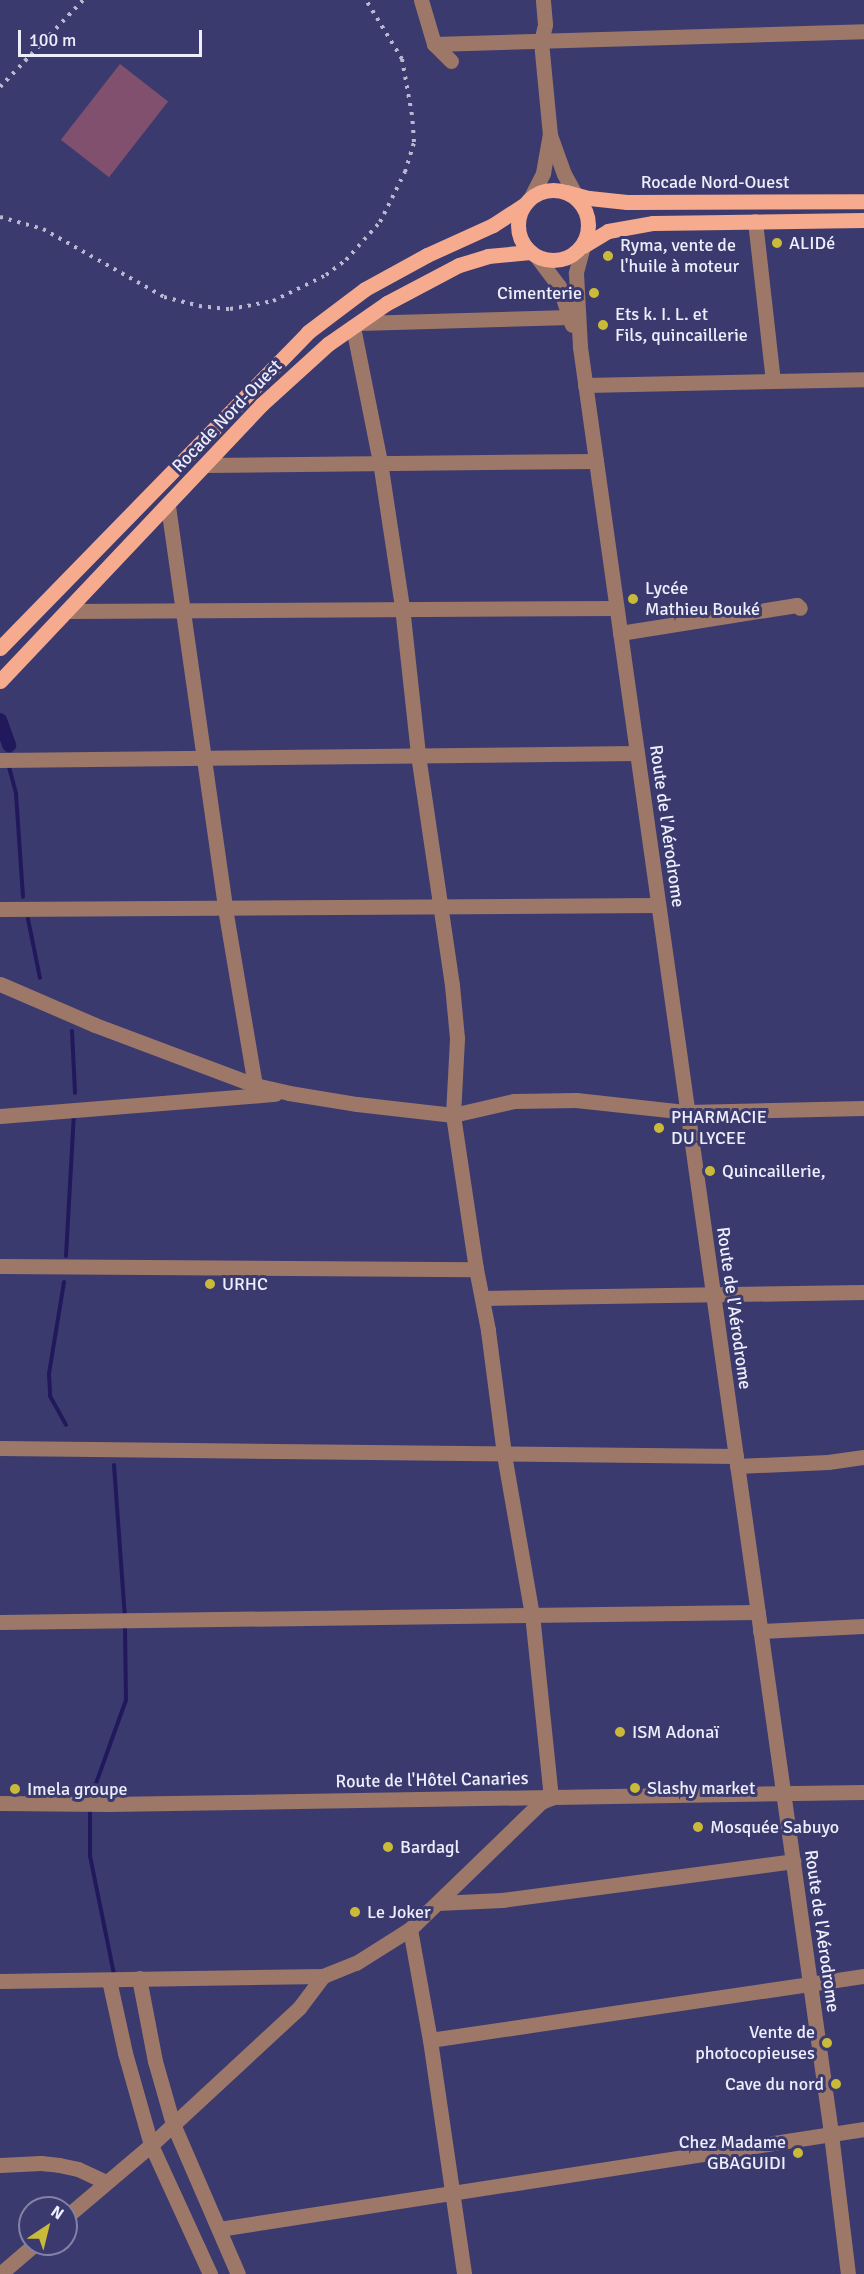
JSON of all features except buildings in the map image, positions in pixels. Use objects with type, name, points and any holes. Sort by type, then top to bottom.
[{"type":"main road","points":[[583,246],[589,223],[573,196],[544,191],[528,201],[518,219],[519,233],[533,255],[551,261],[566,259],[608,231],[634,225],[864,220]]},
{"type":"main road","name":"Rocade Nord-Ouest","points":[[573,196],[606,201],[643,202],[864,201]]},
{"type":"main road","name":"Rocade Nord-Ouest","points":[[0,648],[308,332],[365,290],[427,255],[493,225],[528,201]]},
{"type":"main road","name":"Rocade Nord-Ouest","points":[[0,681],[287,381],[328,344],[409,290],[459,265],[488,256],[533,255]]},
{"type":"street","points":[[421,0],[434,44],[451,61]]},
{"type":"street","points":[[543,0],[545,24],[541,42],[550,135],[573,196]]},
{"type":"street","points":[[434,44],[864,31]]},
{"type":"street","points":[[528,201],[543,173],[550,135]]},
{"type":"street","points":[[755,221],[772,381]]},
{"type":"street","name":"Route de l'Aérodrome","points":[[583,246],[576,273],[579,347],[793,1861],[848,2274]]},
{"type":"street","name":"Route de l'Aérodrome","points":[[533,255],[559,286],[579,347]]},
{"type":"street","points":[[0,1981],[322,1976],[356,1963],[410,1929],[541,1802],[551,1798],[532,1616],[504,1454],[483,1298],[476,1269],[453,1115],[457,1038],[442,905],[418,754],[402,607],[381,462],[356,325],[570,316]]},
{"type":"street","points":[[585,385],[864,379]]},
{"type":"street","points":[[207,465],[596,461]]},
{"type":"street","points":[[168,506],[225,908],[255,1084]]},
{"type":"street","points":[[620,633],[796,605],[800,608]]},
{"type":"street","points":[[68,610],[616,608]]},
{"type":"street","points":[[0,760],[637,753]]},
{"type":"street","points":[[0,909],[658,905]]},
{"type":"street","points":[[0,984],[95,1025],[255,1084],[289,1093],[453,1115],[514,1101],[576,1100],[687,1112],[864,1108]]},
{"type":"street","points":[[0,1116],[289,1093]]},
{"type":"street","points":[[0,1266],[476,1269]]},
{"type":"street","points":[[483,1298],[864,1292]]},
{"type":"street","points":[[0,1448],[504,1454],[828,1462],[864,1457]]},
{"type":"street","points":[[0,1622],[758,1612]]},
{"type":"street","points":[[760,1631],[864,1626]]},
{"type":"street","name":"Route de l'Hôtel Canaries","points":[[0,1803],[107,1804],[864,1792]]},
{"type":"street","points":[[437,1903],[502,1900],[793,1861]]},
{"type":"street","points":[[410,1929],[430,2040],[464,2274]]},
{"type":"street","points":[[78,2206],[151,2145],[299,2008],[322,1976]]},
{"type":"street","points":[[430,2040],[864,1976]]},
{"type":"street","points":[[139,1978],[155,2061],[173,2124],[238,2274]]},
{"type":"street","points":[[109,1980],[125,2053],[151,2145],[210,2274]]},
{"type":"street","points":[[219,2229],[864,2128]]},
{"type":"street","points":[[0,2164],[59,2165],[78,2169],[106,2182]]},
{"type":"street","points":[[0,2274],[21,2256]]},
{"type":"shaded area","points":[[120,64],[168,102],[109,177],[61,140]]},
{"type":"waterway","points":[[0,720],[9,745]]},
{"type":"waterway","points":[[9,767],[16,794],[23,897]]},
{"type":"waterway","points":[[28,919],[40,978]]},
{"type":"waterway","points":[[72,1031],[75,1093]]},
{"type":"waterway","points":[[66,1256],[74,1115]]},
{"type":"waterway","points":[[64,1282],[49,1374],[50,1396],[66,1425]]},
{"type":"waterway","points":[[114,1465],[125,1617]]},
{"type":"waterway","points":[[90,1800],[126,1700],[125,1625]]},
{"type":"waterway","points":[[90,1807],[90,1856],[114,1974]]},
{"type":"railway","points":[[0,87],[83,0]]},
{"type":"railway","points":[[0,217],[43,229],[164,297],[199,306],[230,309],[273,301],[326,275],[346,260],[380,222],[405,172],[414,142],[412,115],[402,59],[366,0]]},
{"type":"place","name":"ALIDé","points":[[777,243]]},
{"type":"place","name":"Ryma, vente de l'huile à moteur","points":[[608,256]]},
{"type":"place","name":"Cimenterie","points":[[594,293]]},
{"type":"place","name":"Ets k. I. L. et Fils, quincaillerie","points":[[603,325]]},
{"type":"place","name":"Lycée Mathieu Bouké","points":[[633,599]]},
{"type":"place","name":"PHARMACIE DU LYCEE","points":[[659,1128]]},
{"type":"place","name":"Quincaillerie,","points":[[710,1171]]},
{"type":"place","name":"URHC","points":[[210,1284]]},
{"type":"place","name":"ISM Adonaï","points":[[620,1732]]},
{"type":"place","name":"Slashy market","points":[[635,1788]]},
{"type":"place","name":"Imela groupe","points":[[15,1789]]},
{"type":"place","name":"Mosquée Sabuyo","points":[[698,1827]]},
{"type":"place","name":"Bardagl","points":[[388,1847]]},
{"type":"place","name":"Le Joker","points":[[355,1912]]},
{"type":"place","name":"Vente de photocopieuses","points":[[827,2043]]},
{"type":"place","name":"Cave du nord","points":[[836,2084]]},
{"type":"place","name":"Chez Madame GBAGUIDI","points":[[798,2153]]}]
